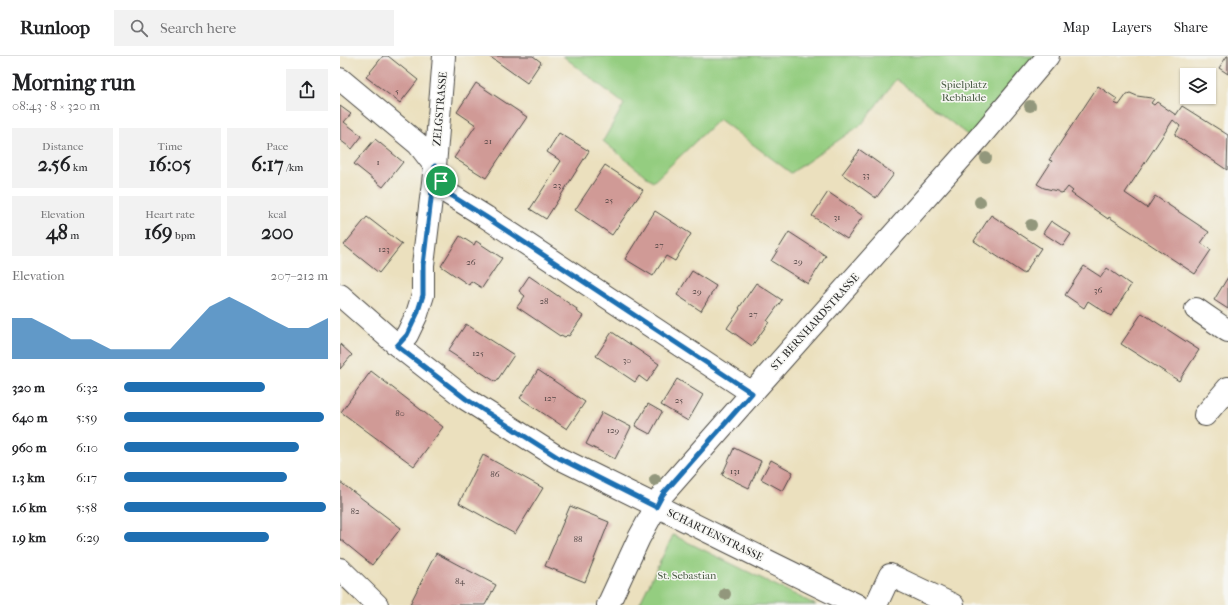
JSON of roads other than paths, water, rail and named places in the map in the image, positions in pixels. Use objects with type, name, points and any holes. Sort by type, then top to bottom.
[{"type":"street","name":"ZELGSTRASSE","points":[[397,346],[407,335],[417,314],[423,295],[423,265],[435,166],[444,56]]},
{"type":"street","name":"ST. BERNHARDSTRASSE","points":[[608,605],[639,538],[663,494],[979,138],[1048,56]]},
{"type":"street","points":[[340,79],[418,144],[435,166],[441,181],[449,194],[752,393]]},
{"type":"street","name":"SCHARTENSTRASSE","points":[[340,295],[397,346],[466,399],[559,458],[857,605]]},
{"type":"street","points":[[1196,309],[1228,331]]},
{"type":"street","points":[[1205,415],[1228,388]]},
{"type":"street","points":[[340,569],[377,605]]},
{"type":"street","points":[[876,605],[890,575],[953,605]]},
{"type":"park label","name":"Spielplatz Rebhalde","points":[[964,90]]},
{"type":"park label","name":"St. Sebastian","points":[[687,575]]}]
